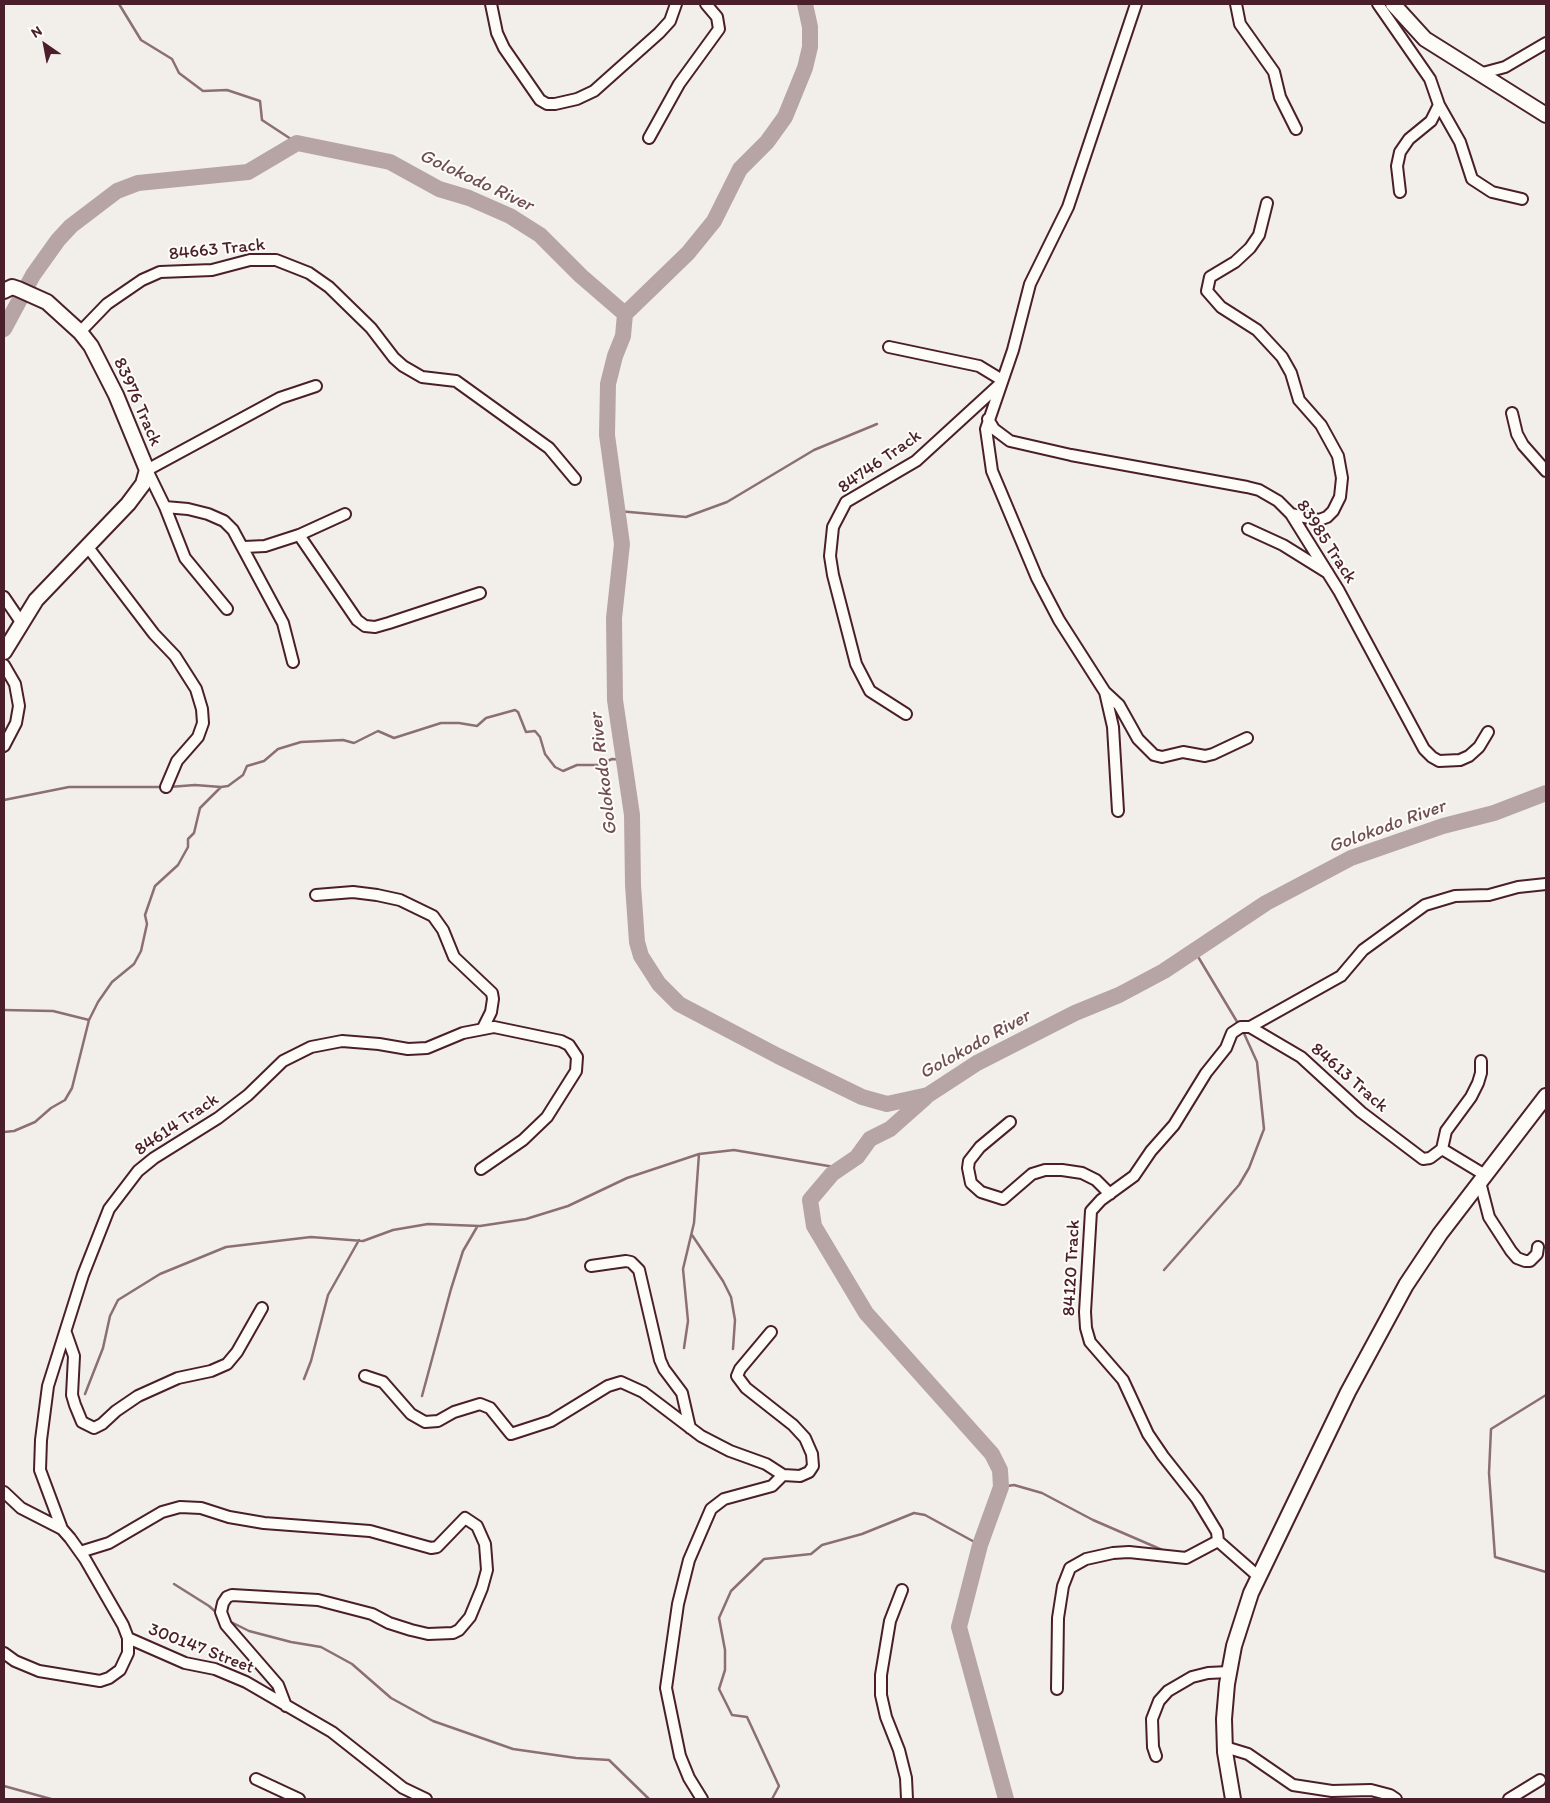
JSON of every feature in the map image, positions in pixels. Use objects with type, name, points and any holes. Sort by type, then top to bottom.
[{"type":"street","points":[[490,4],[497,33],[504,48],[540,100],[547,104],[555,104],[582,97],[594,91],[659,33],[670,21],[676,4]]},
{"type":"street","points":[[649,138],[679,84],[719,29],[717,17],[706,4]]},
{"type":"street","points":[[1136,4],[1068,207],[1030,284],[1013,350],[988,419],[986,429],[992,471],[1016,532],[1059,620],[1105,692],[1119,705],[1138,739],[1154,755],[1162,757],[1183,752],[1206,756],[1247,738]]},
{"type":"street","points":[[1236,4],[1240,24],[1274,72],[1280,97],[1296,129]]},
{"type":"street","points":[[1378,4],[1387,20],[1424,69],[1439,105],[1460,142],[1472,179],[1476,184],[1499,195],[1522,199]]},
{"type":"street","points":[[1392,4],[1425,39],[1546,115]]},
{"type":"street","points":[[1479,74],[1505,68],[1546,43]]},
{"type":"street","points":[[1400,192],[1398,166],[1400,152],[1409,139],[1431,121],[1439,105]]},
{"type":"street","points":[[1267,203],[1259,235],[1250,248],[1236,262],[1210,277],[1207,291],[1221,306],[1257,330],[1282,356],[1291,373],[1299,400],[1321,425],[1338,456],[1342,478],[1340,497],[1333,511],[1327,517],[1319,520],[1291,514]]},
{"type":"street","name":"84663 Track","points":[[80,332],[100,310],[122,293],[142,280],[160,272],[212,270],[236,263],[264,259],[276,260],[309,273],[329,287],[379,338],[394,358],[403,366],[422,376],[456,381],[537,439],[555,454],[575,480]]},
{"type":"street","name":"83976 Track","points":[[4,291],[12,288],[18,289],[48,302],[80,332],[91,346],[116,395],[147,470],[143,484],[128,504],[36,600],[4,652]]},
{"type":"street","points":[[889,347],[980,366],[1001,382]]},
{"type":"street","name":"84746 Track","points":[[906,714],[870,691],[856,664],[832,565],[833,527],[846,502],[916,461],[1001,382]]},
{"type":"street","points":[[228,608],[185,558],[165,507],[147,470],[280,398],[316,386]]},
{"type":"street","points":[[1512,413],[1517,434],[1523,445],[1546,471]]},
{"type":"street","name":"83985 Track","points":[[988,419],[994,429],[1010,441],[1081,457],[1259,490],[1283,504],[1329,574],[1407,720],[1424,748],[1432,757],[1440,761],[1450,761],[1469,756],[1479,747],[1488,732]]},
{"type":"street","points":[[165,507],[188,509],[208,514],[224,521],[233,530],[244,547],[283,623],[292,662]]},
{"type":"street","points":[[244,547],[266,546],[299,535],[345,514]]},
{"type":"street","points":[[1248,530],[1283,545],[1329,574]]},
{"type":"street","points":[[299,535],[357,620],[365,626],[375,627],[389,624],[480,593]]},
{"type":"street","points":[[87,546],[154,634],[188,673],[196,689],[202,709],[202,723],[198,737],[177,761],[166,787]]},
{"type":"street","points":[[4,597],[21,622]]},
{"type":"street","points":[[4,665],[15,684],[19,706],[16,723],[4,746]]},
{"type":"street","points":[[1105,692],[1113,727],[1118,811]]},
{"type":"street","name":"84120 Track","points":[[1259,1577],[1218,1541],[1217,1532],[1197,1499],[1148,1434],[1123,1380],[1090,1342],[1086,1328],[1086,1278],[1091,1211],[1095,1204],[1134,1176],[1151,1151],[1174,1125],[1206,1073],[1226,1048],[1232,1033],[1241,1027],[1250,1028],[1341,976],[1364,950],[1425,905],[1455,896],[1489,895],[1518,887],[1546,884]]},
{"type":"street","points":[[316,895],[352,892],[377,895],[400,900],[433,916],[443,930],[454,957],[492,993],[494,999],[491,1012],[483,1028]]},
{"type":"street","name":"84614 Track","points":[[62,1529],[40,1470],[41,1440],[48,1386],[56,1355],[66,1334],[83,1275],[109,1209],[130,1181],[154,1158],[218,1118],[248,1095],[283,1061],[311,1047],[342,1041],[408,1049],[427,1048],[463,1033],[483,1028],[509,1029],[561,1041],[573,1048],[577,1063],[576,1071],[566,1083],[558,1101],[547,1118],[524,1140],[481,1170]]},
{"type":"street","name":"84613 Track","points":[[1250,1028],[1301,1057],[1361,1112],[1423,1159],[1430,1158],[1442,1150]]},
{"type":"street","points":[[1481,1061],[1481,1074],[1478,1083],[1471,1097],[1446,1132],[1442,1150],[1483,1178]]},
{"type":"street","points":[[1232,1799],[1225,1747],[1224,1718],[1229,1672],[1242,1621],[1259,1577],[1388,1316],[1422,1259],[1546,1096]]},
{"type":"street","points":[[1010,1122],[980,1147],[969,1162],[968,1168],[972,1182],[981,1192],[1003,1199],[1032,1174],[1045,1170],[1062,1170],[1082,1173],[1096,1180],[1110,1194]]},
{"type":"street","points":[[1483,1178],[1486,1211],[1511,1252],[1517,1258],[1530,1261],[1537,1254],[1538,1247]]},
{"type":"street","points":[[591,1266],[626,1261],[631,1262],[639,1270],[660,1360],[664,1369],[682,1393],[690,1428]]},
{"type":"street","points":[[66,1334],[74,1356],[72,1394],[75,1405],[82,1422],[94,1428],[138,1396],[178,1378],[211,1371],[227,1364],[237,1352],[262,1308]]},
{"type":"street","points":[[365,1376],[383,1382],[412,1414],[429,1422],[438,1421],[467,1407],[480,1404],[490,1408],[507,1432],[513,1434],[551,1421],[608,1386],[621,1382],[643,1392],[690,1428],[730,1451],[766,1464],[783,1475],[800,1476],[809,1472],[813,1462],[809,1446],[800,1431],[746,1388],[737,1376],[740,1369],[771,1332]]},
{"type":"street","points":[[702,1799],[689,1778],[680,1756],[666,1688],[678,1604],[689,1560],[711,1508],[724,1499],[772,1486],[783,1475]]},
{"type":"street","name":"300147 Street","points":[[4,1492],[21,1508],[62,1529],[80,1552],[123,1625],[128,1638],[185,1664],[215,1669],[246,1682],[332,1732],[403,1788],[425,1799]]},
{"type":"street","points":[[80,1552],[109,1542],[162,1512],[180,1507],[201,1508],[229,1517],[264,1523],[370,1531],[431,1548],[437,1547],[465,1518],[477,1526],[485,1544],[487,1570],[470,1617],[459,1630],[453,1633],[428,1634],[411,1630],[389,1623],[372,1614],[318,1600],[260,1596],[227,1597],[222,1603],[221,1612],[226,1625],[278,1685],[286,1706]]},
{"type":"street","points":[[1057,1689],[1058,1618],[1063,1586],[1070,1568],[1093,1557],[1113,1553],[1129,1552],[1186,1558],[1218,1541]]},
{"type":"street","points":[[902,1590],[890,1621],[881,1675],[881,1695],[886,1717],[901,1759],[907,1799]]},
{"type":"street","points":[[4,1653],[15,1661],[39,1671],[100,1681],[109,1678],[120,1670],[128,1653],[128,1638]]},
{"type":"street","points":[[1156,1756],[1153,1747],[1152,1719],[1159,1702],[1168,1691],[1192,1677],[1208,1673],[1229,1672]]},
{"type":"street","points":[[1225,1747],[1248,1754],[1293,1785],[1332,1791],[1370,1790],[1390,1795],[1396,1799]]},
{"type":"street","points":[[256,1779],[299,1799]]},
{"type":"street","points":[[1509,1799],[1540,1780]]},
{"type":"waterway","points":[[119,4],[141,40],[172,59],[179,73],[203,91],[227,90],[260,101],[262,120],[297,143]]},
{"type":"waterway","points":[[625,314],[688,253],[714,221],[740,169],[767,142],[785,117],[805,68],[810,47],[810,27],[805,4]]},
{"type":"waterway","points":[[806,7],[810,4]]},
{"type":"waterway","name":"Golokodo River","points":[[4,329],[33,275],[58,240],[71,226],[117,191],[138,183],[248,172],[297,143],[390,162],[439,189],[469,198],[510,216],[540,235],[581,276],[625,314],[623,336],[615,356],[608,384],[607,435],[622,544],[614,618],[615,700],[632,815],[633,885],[637,942],[641,956],[659,984],[679,1004],[778,1056],[862,1097],[887,1104],[928,1095],[977,1063],[1075,1013],[1119,995],[1164,971],[1266,903],[1351,858],[1443,826],[1494,813],[1546,793]]},
{"type":"waterway","points":[[618,511],[686,517],[727,502],[814,450],[877,424]]},
{"type":"waterway","points":[[4,1132],[14,1131],[35,1122],[51,1108],[65,1100],[72,1088],[89,1020],[98,1002],[112,982],[134,964],[141,951],[147,924],[145,915],[155,886],[178,865],[188,847],[188,839],[194,833],[200,808],[221,787],[228,786],[243,775],[247,766],[264,761],[278,749],[301,742],[343,740],[354,743],[378,731],[394,738],[441,723],[477,726],[486,718],[515,710],[518,712],[526,732],[535,731],[540,737],[545,754],[555,767],[563,771],[577,765],[599,765],[612,759],[624,760]]},
{"type":"waterway","points":[[169,787],[195,785],[221,787]]},
{"type":"waterway","points":[[4,800],[69,787],[163,787]]},
{"type":"waterway","points":[[1194,950],[1239,1025]]},
{"type":"waterway","points":[[4,1010],[53,1011],[89,1020]]},
{"type":"waterway","points":[[1164,1270],[1239,1185],[1249,1168],[1264,1129],[1257,1062],[1242,1029]]},
{"type":"waterway","points":[[925,1098],[890,1129],[870,1139],[857,1157],[832,1174],[810,1200],[814,1226],[866,1313],[992,1454],[1000,1470],[1001,1487],[980,1545],[959,1627],[1006,1799]]},
{"type":"waterway","points":[[85,1394],[103,1348],[110,1316],[118,1300],[160,1274],[226,1247],[311,1237],[363,1241],[393,1230],[428,1224],[480,1226],[526,1219],[568,1206],[627,1178],[699,1154],[734,1150],[840,1168]]},
{"type":"waterway","points":[[684,1348],[688,1321],[683,1269],[694,1223],[699,1154]]},
{"type":"waterway","points":[[422,1396],[463,1251],[477,1227]]},
{"type":"waterway","points":[[692,1235],[723,1281],[731,1297],[735,1320],[733,1349]]},
{"type":"waterway","points":[[304,1379],[311,1361],[328,1295],[359,1240]]},
{"type":"waterway","points":[[1546,1395],[1491,1429],[1489,1473],[1495,1557],[1546,1572]]},
{"type":"waterway","points":[[1001,1487],[1014,1485],[1042,1493],[1093,1520],[1167,1552]]},
{"type":"waterway","points":[[772,1799],[779,1786],[747,1717],[732,1715],[719,1689],[725,1670],[725,1650],[719,1618],[731,1591],[764,1559],[811,1554],[822,1545],[862,1534],[914,1513],[925,1515],[980,1545]]},
{"type":"waterway","points":[[174,1584],[209,1606],[218,1614]]},
{"type":"waterway","points":[[229,1621],[249,1631],[291,1642],[321,1647],[352,1664],[391,1698],[433,1721],[513,1749],[576,1758],[609,1760],[649,1799]]},
{"type":"waterway","points":[[4,1786],[51,1799]]}]
